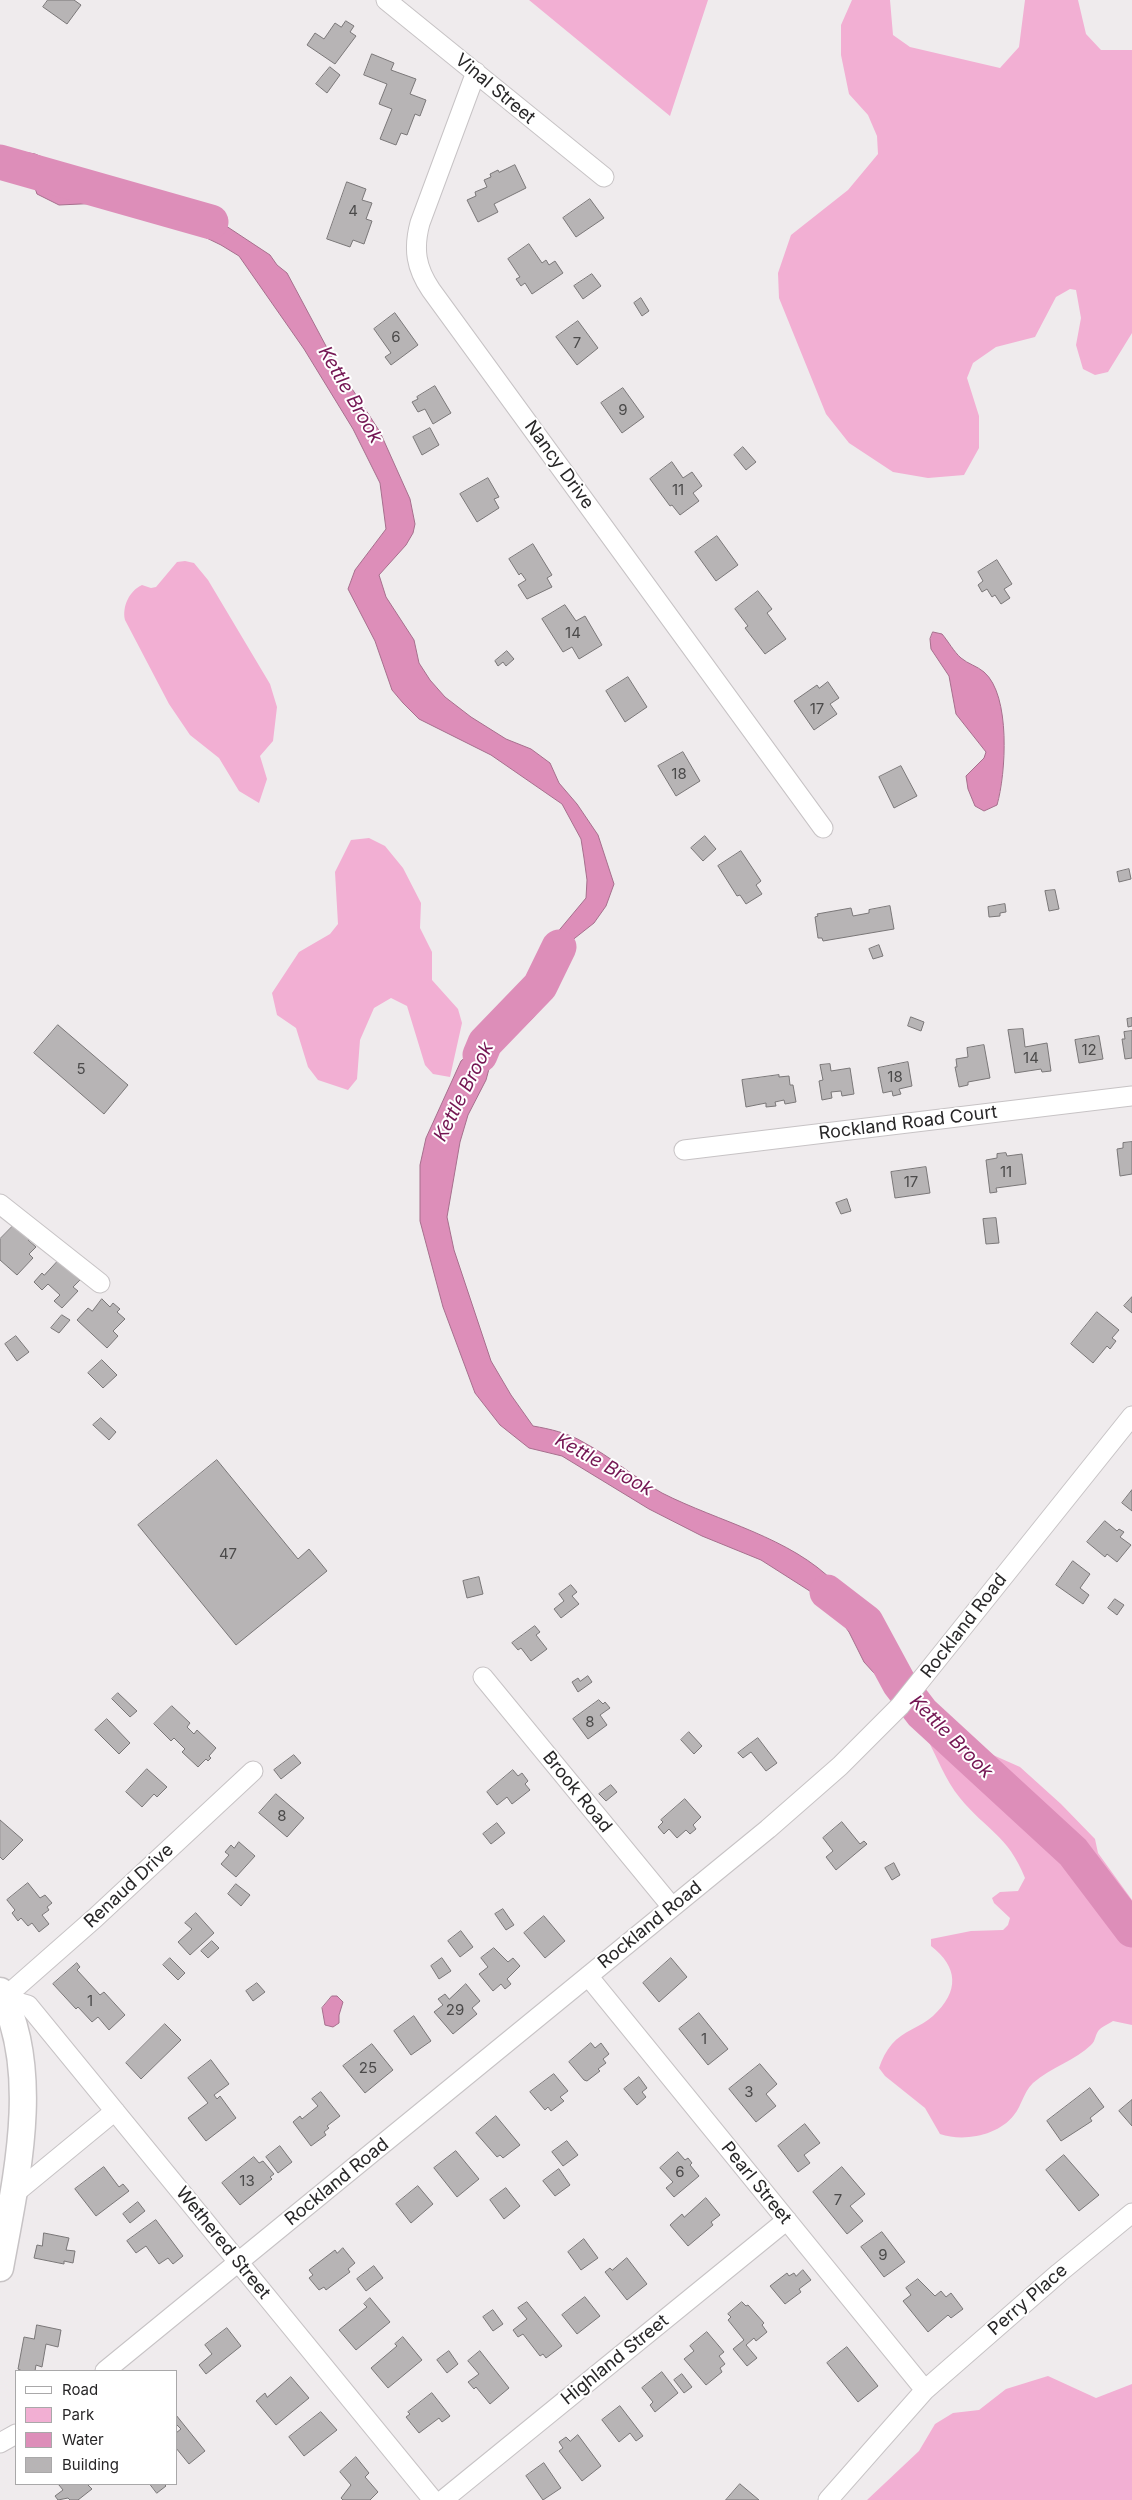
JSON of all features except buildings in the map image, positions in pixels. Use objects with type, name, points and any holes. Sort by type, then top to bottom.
[{"type":"main road","points":[[0,2268],[21,2136],[22,2077],[18,2050],[2,1994]]},
{"type":"street","name":"Vinal Street","points":[[386,0],[604,177]]},
{"type":"street","name":"Nancy Drive","points":[[476,72],[420,223],[416,237],[417,265],[437,298],[824,828]]},
{"type":"street","name":"Rockland Road Court","points":[[684,1150],[1132,1096]]},
{"type":"street","points":[[0,1204],[100,1284]]},
{"type":"street","name":"Rockland Road","points":[[106,2370],[672,1907],[840,1766],[906,1699],[1132,1416]]},
{"type":"street","name":"Brook Road","points":[[483,1677],[672,1907]]},
{"type":"street","name":"Renaud Drive","points":[[2,1994],[96,1918],[253,1771]]},
{"type":"street","name":"Pearl Street","points":[[588,1976],[925,2390]]},
{"type":"street","name":"Wethered Street","points":[[2,1994],[28,2005],[433,2500]]},
{"type":"street","points":[[12,2196],[115,2111]]},
{"type":"street","name":"Perry Place","points":[[828,2500],[925,2390],[1059,2273],[1132,2213]]},
{"type":"street","name":"Highland Street","points":[[443,2500],[787,2220]]},
{"type":"street","points":[[0,2442],[15,2434]]},
{"type":"green space","points":[[529,0],[708,0],[670,116]]},
{"type":"green space","points":[[852,0],[890,0],[893,35],[910,47],[1000,68],[1019,47],[1025,0],[1078,0],[1086,34],[1101,50],[1132,50],[1132,333],[1108,372],[1095,375],[1083,369],[1076,345],[1081,318],[1076,290],[1070,289],[1056,297],[1035,337],[996,347],[973,363],[967,378],[979,416],[979,448],[964,475],[928,478],[893,472],[849,443],[826,414],[779,298],[778,273],[791,235],[848,190],[878,154],[877,136],[868,115],[849,94],[841,55],[841,25]]},
{"type":"green space","points":[[177,562],[194,563],[208,580],[270,684],[277,707],[273,741],[260,756],[267,779],[259,803],[239,791],[219,758],[190,735],[169,704],[125,620],[126,605],[133,591],[142,585],[151,588],[156,587]]},
{"type":"green space","points":[[369,838],[385,846],[403,868],[421,903],[420,928],[432,952],[432,980],[458,1009],[462,1023],[450,1077],[433,1074],[425,1065],[407,1006],[391,998],[374,1008],[360,1040],[357,1079],[348,1090],[318,1080],[308,1067],[296,1028],[277,1015],[272,993],[299,952],[330,934],[338,924],[335,872],[351,840]]},
{"type":"green space","points":[[939,1720],[949,1734],[957,1739],[1020,1767],[1061,1804],[1095,1839],[1098,1853],[1132,1900],[1132,2025],[1113,2021],[1101,2028],[1093,2043],[1085,2050],[1033,2083],[1017,2111],[1007,2122],[990,2132],[969,2137],[940,2134],[925,2108],[885,2076],[879,2068],[884,2055],[892,2044],[901,2036],[933,2016],[948,1997],[952,1980],[951,1971],[940,1954],[931,1946],[931,1939],[971,1931],[1003,1930],[1008,1925],[1010,1918],[994,1903],[992,1898],[1000,1892],[1018,1891],[1025,1878],[1004,1842],[960,1798],[945,1776],[925,1735]]},
{"type":"green space","points":[[1048,2376],[1096,2398],[1132,2384],[1132,2500],[867,2500],[919,2451],[935,2424],[953,2413],[979,2410],[1006,2389]]},
{"type":"water","name":"Kettle Brook","points":[[0,148],[35,154],[63,166],[82,182],[125,198],[166,209],[200,213],[214,218],[270,255],[277,265],[287,273],[334,361],[380,432],[410,499],[415,524],[413,533],[406,545],[379,575],[386,597],[414,640],[419,663],[430,680],[445,697],[471,717],[506,739],[531,749],[550,763],[559,783],[577,804],[598,835],[614,884],[606,906],[594,923],[561,949],[558,973],[544,1004],[532,1019],[493,1054],[486,1080],[468,1115],[460,1142],[447,1217],[454,1250],[491,1361],[511,1395],[533,1426],[571,1436],[603,1454],[662,1493],[776,1542],[817,1567],[835,1583],[853,1605],[903,1688],[939,1720],[925,1735],[915,1718],[864,1662],[849,1632],[827,1602],[761,1560],[702,1536],[649,1509],[562,1456],[529,1448],[500,1425],[475,1393],[443,1307],[420,1221],[420,1165],[426,1138],[461,1061],[534,999],[556,934],[586,898],[587,880],[581,839],[562,804],[491,755],[419,719],[392,690],[375,641],[348,589],[355,570],[386,529],[380,483],[353,429],[304,349],[239,256],[180,225],[138,216],[102,203],[59,205],[37,194],[34,185],[0,176]]},
{"type":"water","points":[[933,632],[942,634],[961,658],[984,672],[993,683],[999,698],[1004,736],[1003,774],[997,805],[984,811],[975,806],[968,789],[966,776],[984,758],[986,752],[956,714],[949,676],[931,649],[930,639]]},
{"type":"water","points":[[332,1996],[337,1996],[343,2002],[339,2023],[333,2027],[325,2025],[322,2008]]},
{"type":"waterway","name":"Kettle Brook","points":[[0,162],[211,222]]},
{"type":"waterway","name":"Kettle Brook","points":[[480,1055],[485,1043],[540,986],[559,947]]},
{"type":"waterway","name":"Kettle Brook","points":[[827,1592],[866,1622],[899,1683],[922,1713],[1073,1852],[1132,1930]]}]
